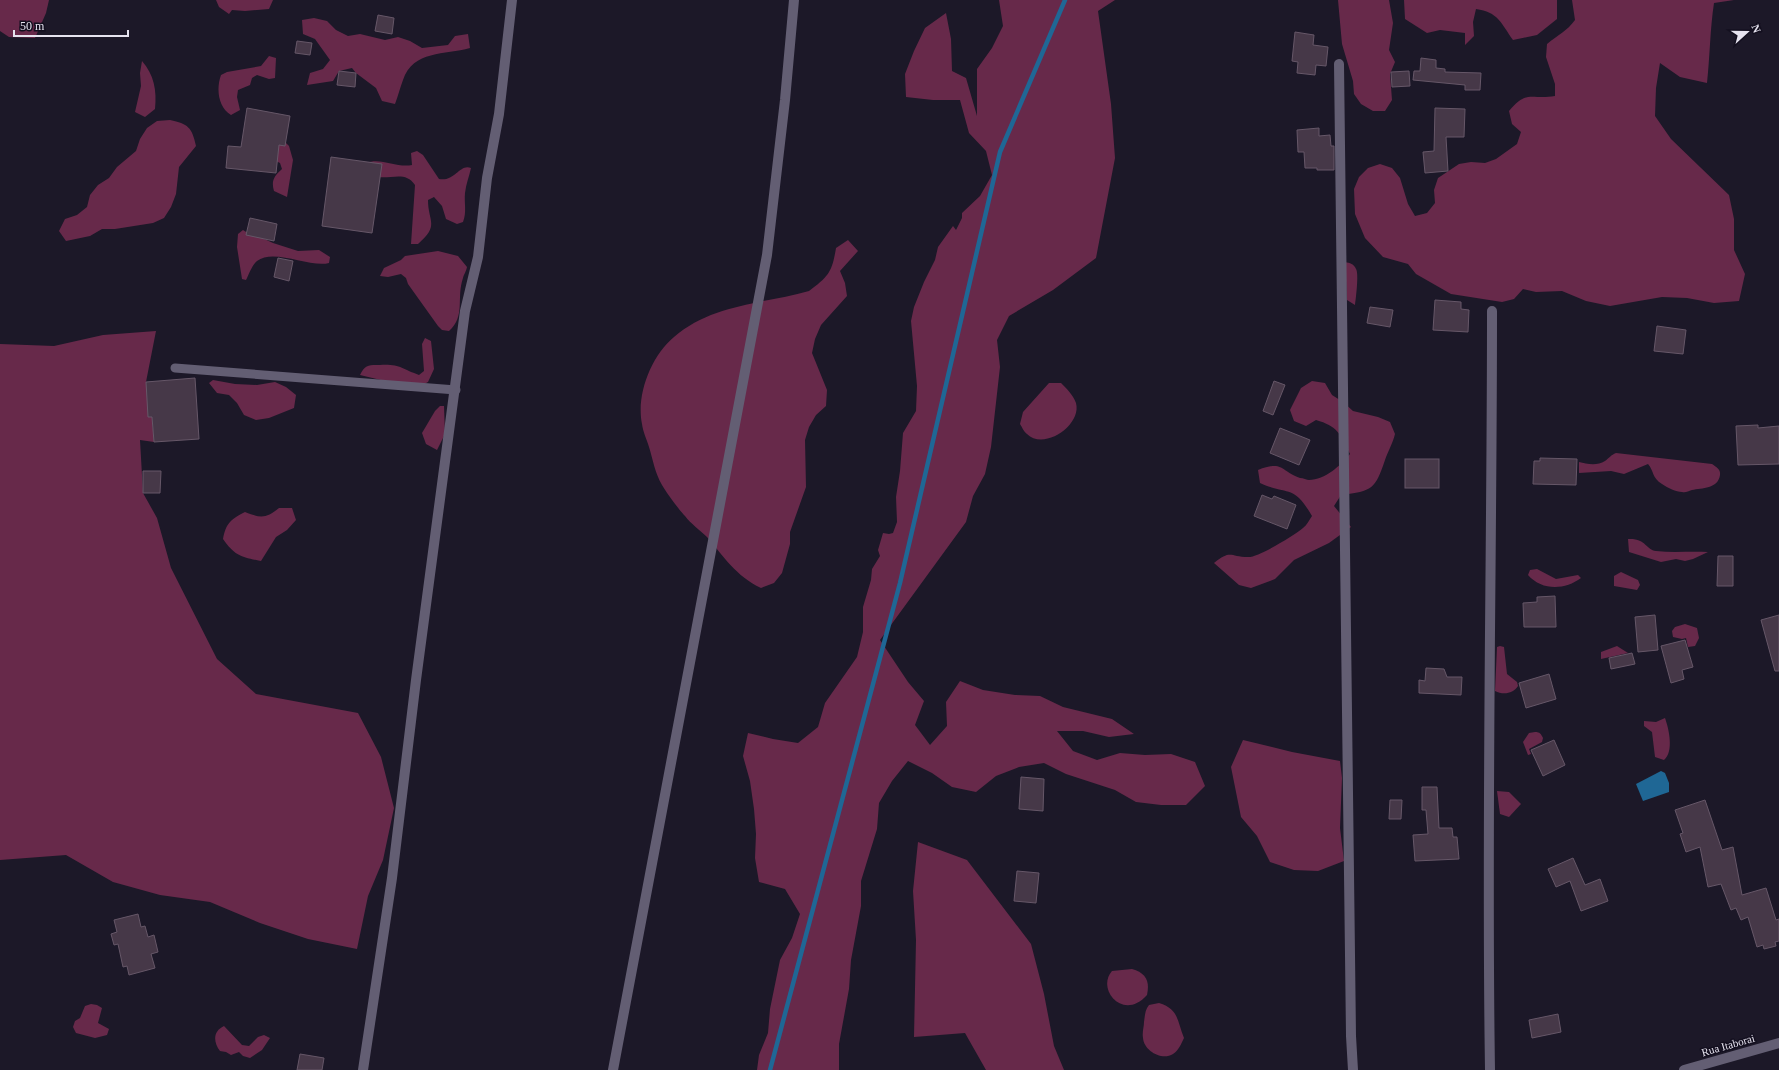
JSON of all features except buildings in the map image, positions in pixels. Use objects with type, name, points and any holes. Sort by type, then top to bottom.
[{"type":"street","points":[[363,1070],[390,893],[416,680],[456,390],[465,311],[478,257],[487,178],[498,114],[512,0]]},
{"type":"street","points":[[613,1070],[767,255],[785,100],[794,0]]},
{"type":"street","points":[[1339,64],[1351,1036],[1353,1070]]},
{"type":"street","points":[[1490,1070],[1488,951],[1488,715],[1492,503],[1492,312]]},
{"type":"street","name":"Rua Itaborai","points":[[1684,1070],[1779,1043]]},
{"type":"lane","points":[[175,368],[456,390]]},
{"type":"shaded area","points":[[0,0],[49,0],[46,13],[35,38],[9,37],[0,31]]},
{"type":"shaded area","points":[[216,0],[273,0],[269,9],[245,11],[232,10],[229,14],[219,7]]},
{"type":"shaded area","points":[[999,0],[1115,0],[1098,11],[1111,104],[1115,158],[1096,258],[1053,290],[1009,316],[997,340],[1000,367],[991,447],[985,474],[973,496],[966,522],[880,640],[908,682],[924,701],[915,725],[930,745],[947,726],[946,702],[960,681],[983,690],[1015,695],[1040,696],[1063,707],[1112,719],[1134,734],[1109,737],[1083,731],[1057,731],[1073,751],[1097,760],[1120,753],[1145,755],[1171,754],[1195,762],[1205,786],[1186,805],[1161,805],[1136,802],[1115,790],[1066,774],[1044,763],[1019,767],[996,776],[976,792],[952,787],[932,773],[908,761],[892,781],[879,803],[877,829],[861,881],[861,906],[851,960],[849,989],[839,1044],[839,1070],[757,1070],[759,1055],[768,1033],[770,1009],[780,960],[792,938],[800,914],[785,889],[759,882],[755,858],[756,834],[754,809],[750,781],[743,756],[748,733],[798,743],[818,727],[825,703],[857,657],[863,632],[863,607],[871,580],[872,569],[880,556],[878,550],[883,533],[893,533],[897,522],[896,497],[903,433],[916,411],[917,386],[911,321],[914,307],[935,260],[938,247],[953,226],[956,230],[962,218],[962,213],[980,196],[992,175],[986,151],[969,133],[960,100],[933,100],[906,97],[905,74],[925,28],[946,13],[951,39],[952,71],[966,78],[977,116],[977,69],[992,48],[1003,26]]},
{"type":"shaded area","points":[[1338,0],[1389,0],[1393,23],[1389,50],[1395,62],[1390,74],[1392,100],[1385,111],[1373,111],[1361,104],[1354,94],[1353,81],[1342,44]]},
{"type":"shaded area","points":[[1404,0],[1557,0],[1557,19],[1537,35],[1513,40],[1498,19],[1483,10],[1476,9],[1473,22],[1474,36],[1465,45],[1465,33],[1440,30],[1427,33],[1405,19]]},
{"type":"shaded area","points":[[1572,0],[1734,0],[1714,3],[1707,83],[1680,77],[1660,63],[1656,88],[1655,116],[1671,139],[1729,195],[1734,219],[1734,250],[1745,274],[1739,301],[1714,303],[1687,298],[1662,297],[1610,306],[1586,301],[1562,291],[1536,292],[1523,289],[1514,299],[1502,302],[1451,294],[1416,274],[1408,264],[1383,257],[1365,238],[1355,214],[1354,189],[1359,177],[1368,168],[1380,164],[1392,168],[1400,178],[1408,204],[1415,216],[1427,213],[1435,203],[1434,190],[1438,178],[1459,164],[1471,162],[1485,163],[1496,159],[1517,144],[1521,132],[1512,124],[1509,111],[1515,104],[1525,98],[1555,96],[1555,84],[1546,57],[1547,44],[1566,30],[1575,20]]},
{"type":"shaded area","points":[[314,18],[327,21],[336,30],[348,36],[360,34],[385,40],[398,37],[410,41],[422,48],[448,45],[455,36],[468,34],[470,48],[431,55],[414,63],[408,70],[403,80],[395,104],[382,101],[376,88],[356,73],[352,68],[339,71],[333,81],[307,85],[310,73],[323,69],[330,60],[315,39],[303,34],[302,20]]},
{"type":"shaded area","points":[[269,56],[276,58],[275,78],[269,79],[257,75],[252,78],[250,85],[238,90],[237,97],[240,110],[231,115],[223,107],[219,97],[219,80],[221,75],[227,72],[261,66]]},
{"type":"shaded area","points":[[142,61],[152,77],[156,95],[155,109],[145,117],[135,112],[141,86],[140,73]]},
{"type":"shaded area","points":[[170,120],[181,123],[191,130],[196,146],[179,167],[176,194],[171,207],[164,218],[153,223],[115,229],[102,229],[90,236],[66,241],[59,231],[65,219],[77,215],[87,207],[90,195],[98,185],[109,178],[117,167],[136,151],[140,139],[147,128],[157,121]]},
{"type":"shaded area","points":[[246,136],[285,142],[289,146],[293,160],[287,197],[274,191],[273,187],[274,179],[282,169],[280,163],[244,145],[242,139]]},
{"type":"shaded area","points":[[417,151],[423,155],[439,179],[449,178],[464,168],[471,168],[465,190],[465,215],[463,222],[457,224],[446,219],[442,206],[434,197],[428,200],[431,228],[425,238],[418,244],[411,244],[415,185],[407,178],[403,177],[378,177],[366,163],[377,161],[406,166],[412,165],[411,153]]},
{"type":"shaded area","points":[[243,230],[254,237],[260,237],[298,251],[319,250],[330,257],[329,263],[312,263],[282,257],[264,258],[255,263],[246,280],[242,279],[237,247],[238,234]]},
{"type":"shaded area","points":[[848,240],[858,251],[840,271],[845,283],[847,296],[821,325],[815,339],[812,353],[827,390],[826,406],[816,415],[809,427],[805,440],[806,487],[790,532],[790,544],[782,573],[774,583],[761,588],[744,578],[731,566],[707,537],[682,513],[662,485],[656,471],[643,427],[641,401],[643,389],[652,365],[658,355],[674,337],[689,326],[721,311],[738,306],[809,291],[828,273],[833,263],[836,248]]},
{"type":"shaded area","points":[[438,251],[458,256],[467,267],[461,285],[459,313],[454,325],[449,331],[442,330],[438,326],[408,284],[406,278],[401,274],[388,277],[380,276],[384,268],[401,260],[405,256]]},
{"type":"shaded area","points":[[1345,262],[1353,265],[1357,271],[1355,305],[1347,300]]},
{"type":"shaded area","points":[[156,331],[146,382],[152,417],[154,442],[140,440],[143,493],[157,518],[171,568],[217,659],[256,694],[358,713],[381,757],[394,808],[383,860],[368,896],[357,949],[308,939],[260,923],[210,902],[160,895],[113,882],[66,855],[0,860],[0,344],[54,346],[103,335]]},
{"type":"shaded area","points":[[425,338],[431,341],[434,369],[428,382],[422,385],[389,382],[360,375],[368,366],[387,365],[397,366],[419,375],[424,371],[422,344]]},
{"type":"shaded area","points":[[213,380],[235,384],[257,385],[275,382],[286,387],[296,395],[294,408],[269,418],[256,420],[244,415],[237,403],[229,395],[217,393],[209,383]]},
{"type":"shaded area","points":[[1312,381],[1325,383],[1332,395],[1353,411],[1378,417],[1390,422],[1395,434],[1393,441],[1375,483],[1366,490],[1341,495],[1334,506],[1351,527],[1329,543],[1294,560],[1275,579],[1251,588],[1239,585],[1214,563],[1227,555],[1248,557],[1259,554],[1299,531],[1306,525],[1312,516],[1295,494],[1260,483],[1258,470],[1266,467],[1277,466],[1300,478],[1309,480],[1315,479],[1327,475],[1342,463],[1350,454],[1341,436],[1329,425],[1316,420],[1306,426],[1294,421],[1290,410],[1301,388]]},
{"type":"shaded area","points":[[1049,383],[1061,383],[1075,400],[1076,411],[1073,420],[1068,427],[1060,433],[1043,439],[1034,438],[1024,431],[1020,424],[1023,412]]},
{"type":"shaded area","points":[[440,406],[444,406],[445,434],[437,450],[426,444],[422,433],[435,411]]},
{"type":"shaded area","points":[[1616,453],[1712,464],[1719,470],[1719,480],[1709,487],[1683,492],[1672,490],[1659,482],[1648,464],[1624,474],[1611,471],[1579,473],[1579,462],[1599,464]]},
{"type":"shaded area","points":[[279,508],[292,508],[296,520],[287,530],[276,537],[261,561],[239,555],[231,549],[223,539],[230,522],[245,512],[259,516],[266,516]]},
{"type":"shaded area","points":[[1628,539],[1639,540],[1650,549],[1656,551],[1708,552],[1685,561],[1676,559],[1661,562],[1629,552]]},
{"type":"shaded area","points":[[1537,569],[1556,579],[1578,575],[1581,578],[1561,587],[1547,586],[1540,584],[1528,575],[1530,570]]},
{"type":"shaded area","points":[[1621,572],[1638,580],[1640,585],[1637,590],[1614,586],[1614,576]]},
{"type":"shaded area","points":[[1685,624],[1697,628],[1699,638],[1695,646],[1688,647],[1686,638],[1682,639],[1673,637],[1672,631],[1675,627]]},
{"type":"shaded area","points":[[1617,646],[1628,653],[1601,659],[1601,652]]},
{"type":"shaded area","points":[[1497,647],[1504,647],[1507,674],[1517,682],[1518,686],[1516,689],[1508,693],[1495,691]]},
{"type":"shaded area","points":[[1665,718],[1670,746],[1669,752],[1664,760],[1655,757],[1652,732],[1644,726],[1644,721],[1656,722]]},
{"type":"shaded area","points":[[1535,732],[1541,734],[1543,738],[1542,742],[1529,749],[1531,754],[1528,755],[1523,742],[1529,733]]},
{"type":"shaded area","points":[[1243,740],[1292,752],[1340,761],[1342,778],[1340,828],[1344,861],[1318,871],[1294,870],[1270,862],[1257,836],[1241,817],[1231,767]]},
{"type":"shaded area","points":[[1497,791],[1509,792],[1521,804],[1509,817],[1500,814]]},
{"type":"shaded area","points":[[918,842],[967,860],[1031,944],[1044,994],[1054,1046],[1064,1070],[986,1070],[965,1033],[914,1037],[916,940],[913,891]]},
{"type":"shaded area","points":[[1132,969],[1141,973],[1146,978],[1148,986],[1147,995],[1138,1002],[1129,1005],[1121,1004],[1114,1000],[1110,994],[1107,986],[1108,978],[1112,971]]},
{"type":"shaded area","points":[[1159,1003],[1174,1012],[1184,1038],[1177,1051],[1169,1056],[1154,1054],[1144,1043],[1143,1038],[1145,1013],[1149,1005]]},
{"type":"shaded area","points":[[91,1004],[102,1008],[98,1023],[109,1029],[107,1035],[95,1038],[76,1033],[73,1027],[75,1021],[80,1018],[85,1006]]},
{"type":"shaded area","points":[[224,1026],[242,1045],[249,1046],[258,1037],[264,1035],[270,1038],[262,1050],[250,1058],[243,1056],[239,1052],[231,1055],[220,1051],[215,1040],[216,1034],[220,1028]]},
{"type":"water","points":[[1661,771],[1665,773],[1669,783],[1669,792],[1643,801],[1636,784]]},
{"type":"waterway","points":[[770,1070],[900,583],[1000,152],[1065,0]]}]
